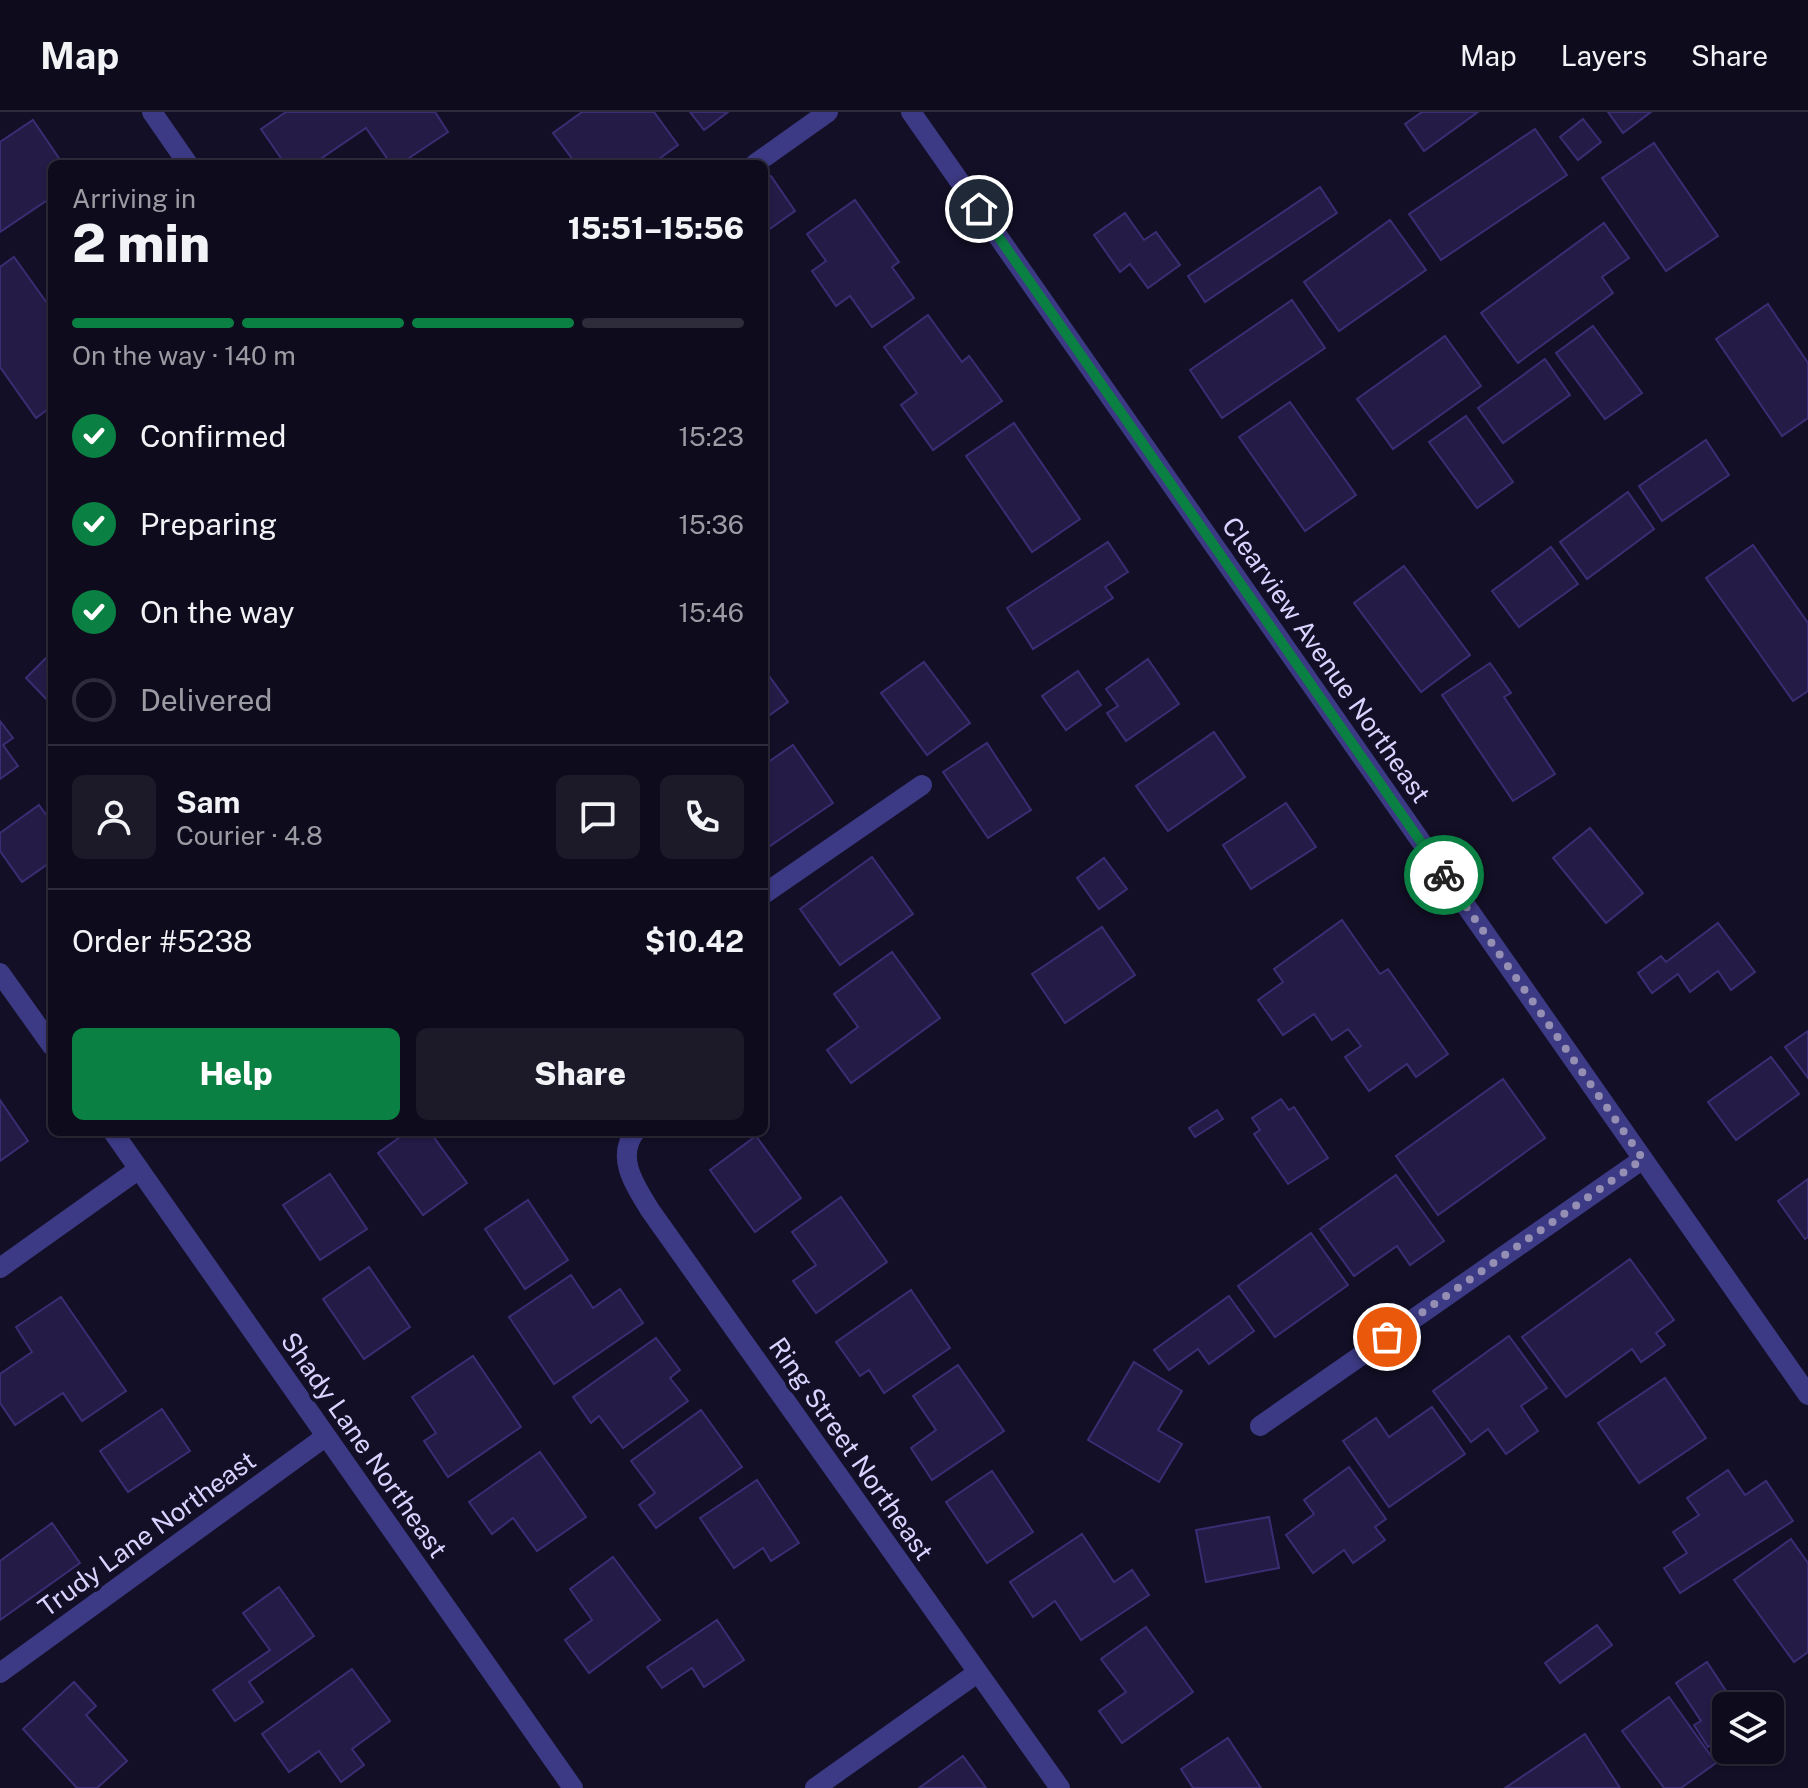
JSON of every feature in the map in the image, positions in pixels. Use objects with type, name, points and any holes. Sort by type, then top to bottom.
[{"type":"street","points":[[152,112],[185,160]]},
{"type":"street","points":[[761,160],[828,112]]},
{"type":"street","name":"Clearview Avenue Northeast","points":[[911,112],[1808,1395]]},
{"type":"street","points":[[768,891],[922,785]]},
{"type":"street","points":[[0,973],[48,1040]]},
{"type":"street","name":"Shady Lane Northeast","points":[[116,1136],[573,1788]]},
{"type":"street","name":"Ring Street Northeast","points":[[632,1136],[626,1157],[632,1180],[650,1210],[1060,1788]]},
{"type":"street","points":[[1260,1426],[1643,1159]]},
{"type":"street","points":[[0,1268],[139,1169]]},
{"type":"street","name":"Trudy Lane Northeast","points":[[0,1673],[325,1437]]},
{"type":"street","points":[[815,1788],[977,1673]]},
{"type":"building","points":[[286,112],[435,112],[448,132],[406,160],[388,160],[366,128],[319,160],[282,160],[261,129]]},
{"type":"building","points":[[582,112],[654,112],[678,145],[657,160],[573,160],[553,133]]},
{"type":"building","points":[[690,112],[728,112],[704,130]]},
{"type":"building","points":[[1422,112],[1478,112],[1424,151],[1405,124]]},
{"type":"building","points":[[1608,112],[1651,112],[1623,133]]},
{"type":"building","points":[[1583,119],[1601,142],[1578,160],[1560,137]]},
{"type":"building","points":[[33,120],[60,160],[48,160],[48,200],[0,232],[0,142]]},
{"type":"building","points":[[1535,129],[1567,175],[1441,260],[1409,214]]},
{"type":"building","points":[[1654,143],[1718,236],[1666,271],[1602,178]]},
{"type":"building","points":[[771,176],[795,211],[768,230],[768,178]]},
{"type":"building","points":[[1320,187],[1337,213],[1205,302],[1188,276]]},
{"type":"building","points":[[855,200],[899,262],[892,267],[914,298],[872,327],[850,296],[836,306],[812,271],[826,261],[807,234]]},
{"type":"building","points":[[1125,213],[1144,240],[1156,232],[1180,265],[1148,288],[1130,264],[1120,272],[1094,235]]},
{"type":"building","points":[[1390,220],[1426,270],[1339,331],[1304,282]]},
{"type":"building","points":[[1604,223],[1629,258],[1602,277],[1613,293],[1518,363],[1481,313]]},
{"type":"building","points":[[14,257],[48,304],[48,409],[36,418],[0,367],[0,267]]},
{"type":"building","points":[[1292,300],[1325,348],[1222,418],[1190,370]]},
{"type":"building","points":[[1768,304],[1808,363],[1808,418],[1782,436],[1716,339]]},
{"type":"building","points":[[928,315],[962,362],[969,356],[1002,401],[933,450],[901,405],[917,393],[884,347]]},
{"type":"building","points":[[1593,326],[1642,393],[1605,419],[1556,353]]},
{"type":"building","points":[[1445,336],[1481,386],[1393,449],[1357,399]]},
{"type":"building","points":[[1545,359],[1570,395],[1503,443],[1478,408]]},
{"type":"building","points":[[1290,402],[1356,495],[1305,531],[1239,437]]},
{"type":"building","points":[[1466,416],[1513,482],[1477,508],[1429,442]]},
{"type":"building","points":[[1014,423],[1080,519],[1032,552],[966,456]]},
{"type":"building","points":[[1706,440],[1729,475],[1662,521],[1639,486]]},
{"type":"building","points":[[1628,492],[1654,529],[1587,579],[1560,542]]},
{"type":"building","points":[[1108,542],[1128,572],[1105,587],[1113,598],[1033,649],[1007,608]]},
{"type":"building","points":[[1753,545],[1808,623],[1808,691],[1793,701],[1706,578]]},
{"type":"building","points":[[1551,547],[1578,584],[1519,627],[1492,591]]},
{"type":"building","points":[[1404,566],[1470,655],[1421,692],[1354,603]]},
{"type":"building","points":[[48,656],[48,701],[26,678]]},
{"type":"building","points":[[1148,659],[1179,704],[1126,741],[1107,713],[1118,706],[1106,689]]},
{"type":"building","points":[[924,662],[970,723],[927,755],[881,693]]},
{"type":"building","points":[[1490,663],[1511,693],[1504,697],[1555,774],[1513,801],[1442,695]]},
{"type":"building","points":[[1078,671],[1101,705],[1066,730],[1042,696]]},
{"type":"building","points":[[768,674],[788,702],[768,716]]},
{"type":"building","points":[[0,721],[13,738],[3,745],[18,766],[0,779]]},
{"type":"building","points":[[1214,732],[1245,777],[1168,831],[1136,786]]},
{"type":"building","points":[[987,743],[1031,810],[988,838],[943,772]]},
{"type":"building","points":[[793,745],[833,803],[768,847],[768,762]]},
{"type":"building","points":[[1286,803],[1316,847],[1251,889],[1223,845]]},
{"type":"building","points":[[39,805],[48,817],[48,864],[22,882],[0,851],[0,833]]},
{"type":"building","points":[[1590,828],[1643,893],[1606,923],[1553,858]]},
{"type":"building","points":[[872,857],[913,914],[840,965],[800,909]]},
{"type":"building","points":[[1104,858],[1127,889],[1099,909],[1077,878]]},
{"type":"building","points":[[1342,920],[1380,974],[1388,969],[1448,1054],[1416,1077],[1407,1064],[1369,1091],[1345,1057],[1361,1046],[1348,1029],[1332,1040],[1314,1014],[1283,1035],[1258,1000],[1283,982],[1274,969]]},
{"type":"building","points":[[1718,923],[1755,972],[1731,990],[1718,971],[1690,992],[1678,974],[1652,993],[1638,973],[1661,956],[1666,962]]},
{"type":"building","points":[[1102,927],[1135,975],[1065,1023],[1032,974]]},
{"type":"building","points":[[892,952],[940,1018],[851,1083],[827,1050],[858,1027],[834,994]]},
{"type":"building","points":[[1808,1031],[1808,1078],[1785,1047]]},
{"type":"building","points":[[1771,1057],[1799,1094],[1736,1140],[1708,1102]]},
{"type":"building","points":[[1503,1079],[1545,1138],[1438,1215],[1396,1156]]},
{"type":"building","points":[[1281,1099],[1289,1110],[1294,1107],[1328,1158],[1288,1184],[1254,1134],[1260,1130],[1252,1118]]},
{"type":"building","points":[[0,1100],[28,1141],[0,1161]]},
{"type":"building","points":[[1217,1110],[1223,1119],[1195,1137],[1189,1128]]},
{"type":"building","points":[[401,1136],[433,1136],[467,1183],[423,1215],[378,1153]]},
{"type":"building","points":[[756,1136],[801,1198],[755,1232],[710,1170]]},
{"type":"building","points":[[330,1174],[367,1229],[320,1260],[283,1205]]},
{"type":"building","points":[[1396,1175],[1444,1241],[1410,1265],[1397,1246],[1354,1276],[1320,1229]]},
{"type":"building","points":[[1808,1179],[1808,1237],[1805,1239],[1778,1201]]},
{"type":"building","points":[[841,1197],[887,1262],[816,1313],[793,1281],[816,1265],[792,1232]]},
{"type":"building","points":[[528,1200],[568,1260],[525,1289],[485,1229]]},
{"type":"building","points":[[1311,1233],[1348,1285],[1275,1337],[1238,1286]]},
{"type":"building","points":[[1630,1259],[1674,1320],[1656,1333],[1665,1345],[1641,1362],[1632,1349],[1566,1397],[1522,1337]]},
{"type":"building","points":[[369,1267],[410,1327],[364,1359],[323,1299]]},
{"type":"building","points":[[571,1275],[593,1308],[620,1289],[643,1323],[554,1384],[509,1317]]},
{"type":"building","points":[[911,1290],[950,1348],[884,1393],[869,1370],[860,1376],[836,1342]]},
{"type":"building","points":[[1229,1296],[1254,1331],[1209,1364],[1198,1349],[1169,1370],[1154,1350]]},
{"type":"building","points":[[61,1297],[126,1391],[82,1421],[63,1393],[15,1425],[0,1403],[0,1374],[32,1352],[16,1327]]},
{"type":"building","points":[[1509,1336],[1547,1388],[1521,1406],[1538,1431],[1506,1454],[1488,1429],[1471,1442],[1433,1391]]},
{"type":"building","points":[[656,1338],[680,1370],[670,1378],[688,1401],[623,1448],[599,1416],[591,1423],[573,1397]]},
{"type":"building","points":[[473,1356],[521,1427],[448,1477],[424,1441],[436,1433],[412,1397]]},
{"type":"building","points":[[1134,1362],[1182,1391],[1158,1430],[1182,1444],[1159,1482],[1088,1440]]},
{"type":"building","points":[[958,1365],[1004,1431],[932,1480],[911,1448],[936,1430],[913,1396]]},
{"type":"building","points":[[1665,1378],[1706,1438],[1639,1483],[1598,1423]]},
{"type":"building","points":[[1432,1407],[1465,1454],[1389,1507],[1343,1441],[1376,1418],[1389,1437]]},
{"type":"building","points":[[162,1409],[190,1451],[128,1492],[100,1451]]},
{"type":"building","points":[[701,1410],[742,1467],[656,1528],[639,1505],[655,1493],[631,1461]]},
{"type":"building","points":[[540,1452],[586,1517],[537,1551],[513,1518],[492,1534],[469,1502]]},
{"type":"building","points":[[1349,1467],[1386,1519],[1375,1527],[1385,1540],[1353,1563],[1344,1550],[1313,1573],[1286,1535],[1314,1514],[1304,1500]]},
{"type":"building","points":[[1728,1470],[1745,1495],[1766,1481],[1793,1521],[1680,1593],[1664,1568],[1687,1553],[1673,1532],[1699,1515],[1687,1498]]},
{"type":"building","points":[[992,1471],[1033,1532],[987,1563],[946,1502]]},
{"type":"building","points":[[757,1480],[799,1543],[771,1561],[763,1548],[734,1568],[700,1518]]},
{"type":"building","points":[[1269,1517],[1279,1568],[1206,1582],[1196,1530]]},
{"type":"building","points":[[52,1523],[80,1563],[0,1620],[0,1561]]},
{"type":"building","points":[[1082,1534],[1114,1582],[1132,1570],[1149,1595],[1081,1640],[1055,1601],[1033,1617],[1010,1582]]},
{"type":"building","points":[[1791,1539],[1808,1563],[1808,1652],[1794,1662],[1734,1580]]},
{"type":"building","points":[[613,1557],[660,1620],[589,1673],[565,1640],[592,1620],[570,1589]]},
{"type":"building","points":[[279,1587],[314,1636],[249,1682],[263,1702],[235,1721],[213,1690],[270,1650],[243,1613]]},
{"type":"building","points":[[717,1620],[744,1660],[704,1687],[692,1668],[662,1688],[647,1667]]},
{"type":"building","points":[[1597,1625],[1612,1645],[1560,1683],[1545,1663]]},
{"type":"building","points":[[1146,1627],[1193,1692],[1122,1743],[1099,1711],[1126,1692],[1101,1659]]},
{"type":"building","points":[[1707,1662],[1727,1692],[1712,1692],[1712,1745],[1708,1747],[1694,1725],[1701,1721],[1676,1683]]},
{"type":"building","points":[[352,1669],[390,1721],[352,1749],[364,1765],[341,1782],[319,1751],[289,1772],[262,1734]]},
{"type":"building","points":[[74,1682],[96,1706],[86,1715],[127,1761],[97,1788],[77,1788],[23,1729]]},
{"type":"building","points":[[1669,1697],[1715,1764],[1681,1788],[1664,1788],[1622,1731]]},
{"type":"building","points":[[1585,1734],[1620,1788],[1505,1788]]},
{"type":"building","points":[[1228,1738],[1261,1788],[1193,1788],[1181,1769]]},
{"type":"building","points":[[963,1756],[986,1788],[919,1788]]},
{"type":"way so far","points":[[1387,1337],[1643,1159],[1444,875]]},
{"type":"route","points":[[979,209],[1444,875]]}]
